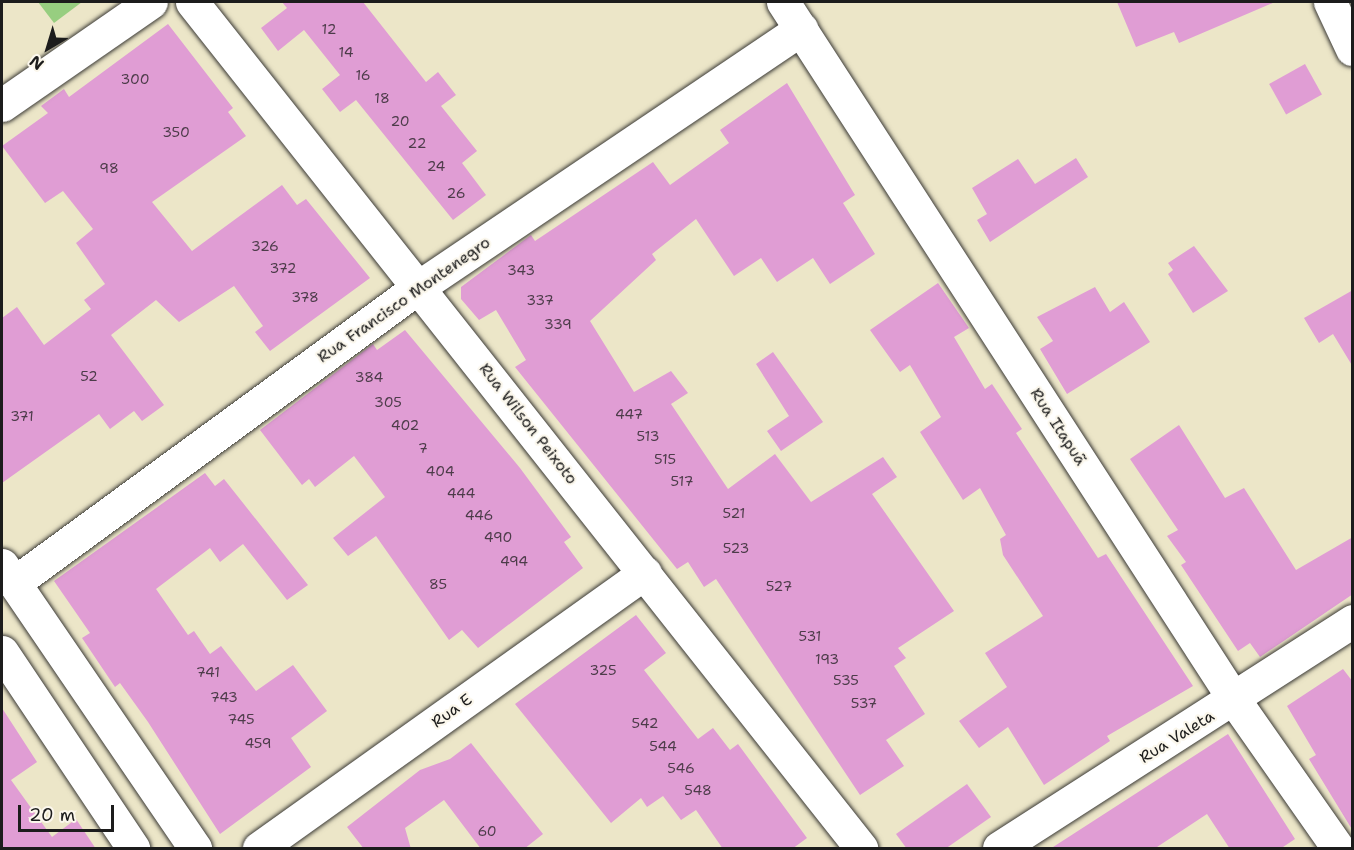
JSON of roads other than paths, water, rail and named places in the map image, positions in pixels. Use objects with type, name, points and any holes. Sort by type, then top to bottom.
[{"type":"street","points":[[2,105],[151,2]]},
{"type":"street","name":"Rua Wilson Peixoto","points":[[192,2],[420,286],[861,849]]},
{"type":"street","name":"Rua Itapuã","points":[[783,2],[1235,701],[1338,849]]},
{"type":"street","points":[[1330,2],[1353,49]]},
{"type":"street","name":"Rua Francisco Montenegro","points":[[8,574],[420,286],[801,29]]},
{"type":"street","name":"Rua E","points":[[259,849],[645,573]]},
{"type":"street","points":[[8,574],[195,849]]},
{"type":"street","name":"Rua Valeta","points":[[999,849],[1235,701],[1353,621]]},
{"type":"street","points":[[55,645],[8,662],[133,849]]}]
